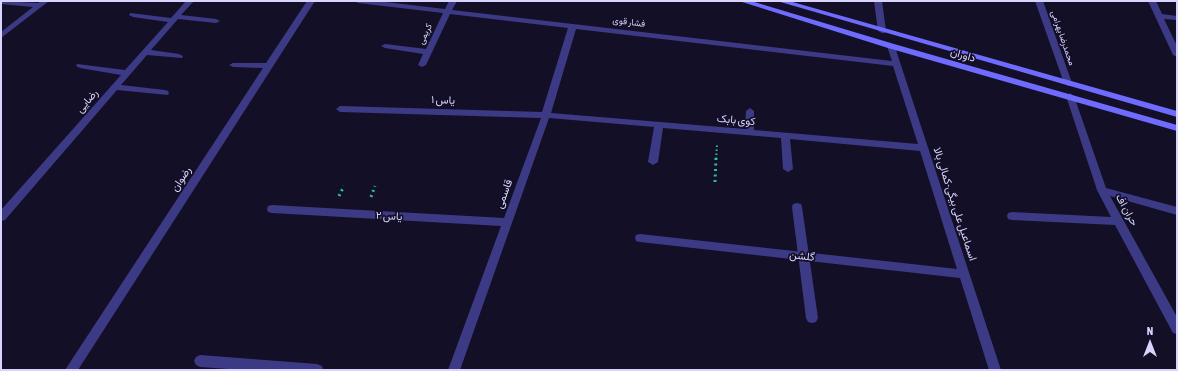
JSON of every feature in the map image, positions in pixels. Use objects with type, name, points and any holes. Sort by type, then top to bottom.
[{"type":"main road","name":"داوران","points":[[743,1],[891,46],[1070,96],[1177,128]]},
{"type":"main road","name":"داوران","points":[[781,1],[1177,114]]},
{"type":"street","name":"رضایی","points":[[1,217],[190,1]]},
{"type":"street","name":"رضوان","points":[[71,370],[311,1]]},
{"type":"street","name":"فشار قوی","points":[[358,1],[447,10],[897,64]]},
{"type":"street","name":"کریمی","points":[[422,65],[447,10],[453,1]]},
{"type":"street","points":[[878,1],[882,31]]},
{"type":"street","name":"محمدرضا بهرامی","points":[[1039,1],[1068,83]]},
{"type":"street","points":[[1152,1],[1177,55]]},
{"type":"street","points":[[1,2],[43,3]]},
{"type":"street","points":[[1,36],[43,3]]},
{"type":"street","points":[[132,15],[216,21]]},
{"type":"street","points":[[1159,16],[1177,18]]},
{"type":"street","name":"قاسمی","points":[[454,370],[506,222],[546,115],[573,25]]},
{"type":"street","points":[[385,46],[428,52]]},
{"type":"street","name":"اسماعیل علی بیگی-کمالی بالا","points":[[891,46],[995,370]]},
{"type":"street","points":[[145,52],[179,56]]},
{"type":"street","points":[[233,65],[269,66]]},
{"type":"street","points":[[80,66],[127,73]]},
{"type":"street","points":[[115,87],[165,93]]},
{"type":"street","name":"حران اف","points":[[1070,96],[1102,190],[1177,329]]},
{"type":"street","name":"یاس ۱","points":[[340,109],[546,115]]},
{"type":"street","points":[[749,133],[750,111]]},
{"type":"street","name":"کوی بابک","points":[[546,115],[924,148]]},
{"type":"street","points":[[653,162],[659,125]]},
{"type":"street","points":[[785,136],[788,169]]},
{"type":"street","points":[[1102,190],[1177,211]]},
{"type":"street","points":[[797,207],[812,318]]},
{"type":"street","name":"یاس ۲","points":[[272,209],[506,222]]},
{"type":"street","points":[[1012,216],[1120,221]]},
{"type":"street","name":"گلشن","points":[[640,238],[965,274]]},
{"type":"street","points":[[200,361],[232,367],[317,370]]},
{"type":"path","points":[[715,182],[717,130]]}]
